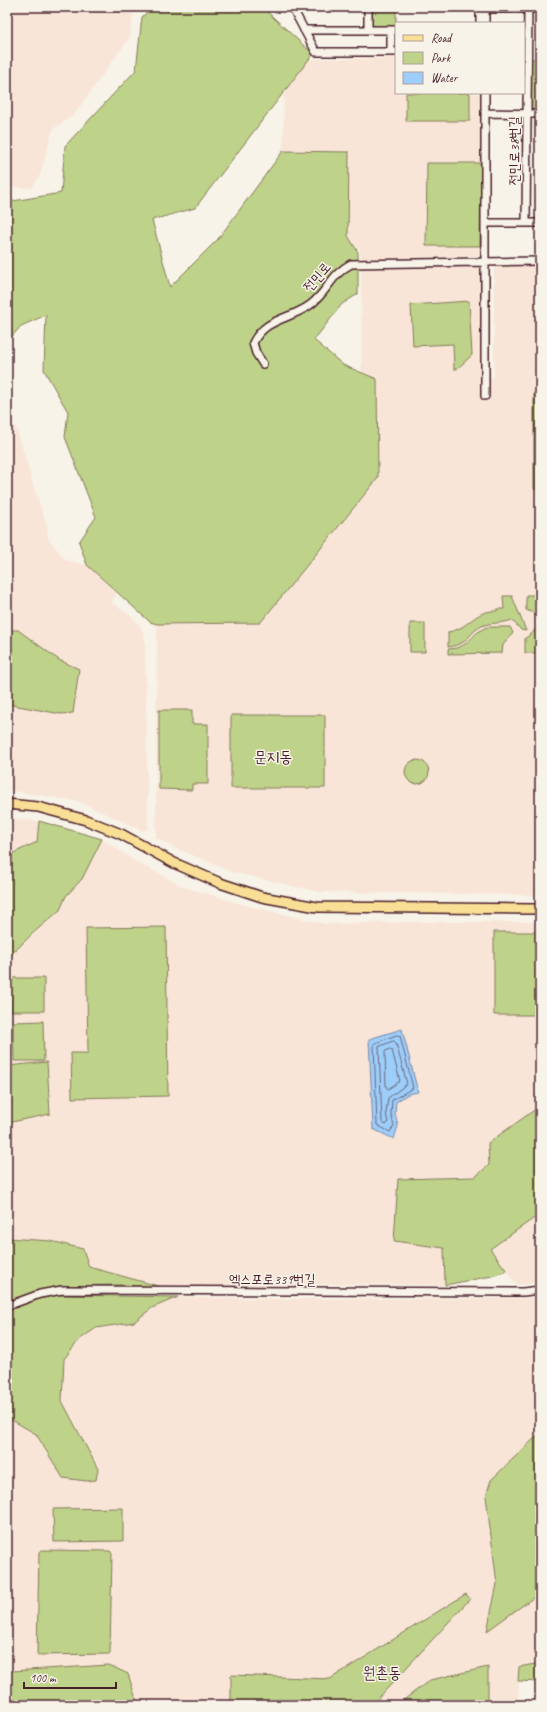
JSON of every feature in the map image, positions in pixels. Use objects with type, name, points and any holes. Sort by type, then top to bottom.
[{"type":"main road","points":[[7,804],[38,807],[86,820],[121,834],[174,863],[220,883],[262,897],[317,907],[540,909]]},
{"type":"street","points":[[292,7],[304,30],[316,52],[394,52],[394,30],[304,30]]},
{"type":"street","points":[[368,7],[368,30]]},
{"type":"street","points":[[484,8],[540,9]]},
{"type":"street","points":[[480,22],[484,8]]},
{"type":"street","points":[[484,8],[485,22]]},
{"type":"street","name":"전민로38번길","points":[[526,223],[528,8]]},
{"type":"street","points":[[485,396],[486,94]]},
{"type":"street","points":[[486,113],[540,114]]},
{"type":"street","points":[[486,223],[540,223]]},
{"type":"street","name":"전민로","points":[[263,364],[256,353],[253,343],[263,328],[271,322],[292,315],[310,305],[322,295],[341,269],[351,264],[540,261]]},
{"type":"street","name":"엑스포로339번길","points":[[7,1306],[40,1294],[62,1290],[522,1292],[540,1290]]},
{"type":"shaded area","points":[[7,7],[134,7],[130,37],[73,116],[53,129],[40,175],[32,188],[7,187]]},
{"type":"shaded area","points":[[395,58],[395,94],[485,94],[485,224],[481,256],[361,260],[360,251],[348,236],[349,152],[283,151],[284,92],[309,59]]},
{"type":"shaded area","points":[[361,265],[483,265],[483,377],[494,377],[494,270],[498,265],[540,266],[540,895],[319,892],[232,872],[175,848],[156,838],[157,624],[260,623],[378,478],[377,379],[362,373]]},
{"type":"shaded area","points":[[7,419],[17,429],[33,485],[47,526],[48,539],[66,560],[87,565],[117,594],[111,602],[131,616],[141,627],[145,638],[148,829],[143,831],[80,802],[7,790]]},
{"type":"shaded area","points":[[7,818],[39,821],[37,842],[7,856]]},
{"type":"shaded area","points":[[102,839],[135,861],[184,887],[249,906],[325,924],[540,922],[540,1106],[488,1143],[489,1165],[475,1177],[398,1179],[444,1248],[445,1285],[339,1284],[162,1287],[89,1267],[83,1249],[51,1241],[7,1238],[7,1123],[50,1114],[47,1062],[7,1066],[7,959],[32,934],[60,910],[66,896],[82,879]]},
{"type":"shaded area","points":[[540,1214],[540,1282],[517,1285],[490,1250]]},
{"type":"shaded area","points":[[540,1296],[540,1433],[491,1480],[486,1496],[497,1584],[487,1631],[540,1593],[540,1663],[519,1667],[518,1705],[372,1705],[470,1599],[466,1594],[330,1679],[231,1676],[231,1705],[138,1705],[128,1674],[12,1671],[7,1677],[7,1419],[10,1419],[36,1434],[63,1478],[98,1469],[62,1401],[64,1359],[79,1340],[96,1328],[134,1322],[152,1308],[178,1297],[283,1299],[534,1298]]},
{"type":"green space","points":[[57,7],[125,7],[125,12],[57,10]]},
{"type":"green space","points":[[153,7],[262,7],[313,54],[195,208],[152,220],[170,287],[218,239],[283,151],[349,152],[348,236],[358,252],[358,294],[342,304],[314,340],[343,365],[377,379],[378,478],[260,623],[157,624],[150,622],[87,565],[79,542],[96,517],[65,437],[68,412],[44,370],[46,315],[21,326],[7,342],[7,202],[61,193],[65,146],[136,70],[142,17]]},
{"type":"green space","points":[[396,10],[395,26],[371,27],[371,11]]},
{"type":"green space","points":[[530,59],[540,59],[540,112],[534,112],[529,108]]},
{"type":"green space","points":[[406,94],[470,94],[470,121],[406,121]]},
{"type":"green space","points":[[427,163],[481,163],[480,246],[426,246]]},
{"type":"green space","points":[[469,301],[472,355],[457,369],[454,369],[453,344],[413,346],[411,305]]},
{"type":"green space","points":[[534,392],[540,392],[540,489],[534,489]]},
{"type":"green space","points":[[526,595],[540,595],[540,653],[525,653],[525,638],[534,631],[537,624],[536,617],[533,613],[526,610]]},
{"type":"green space","points":[[503,596],[512,596],[526,631],[521,630],[512,620],[489,624],[477,629],[465,641],[448,647],[448,632],[462,627],[482,613],[497,611],[497,609],[504,609]]},
{"type":"green space","points":[[410,623],[425,623],[425,652],[410,652]]},
{"type":"green space","points":[[487,627],[510,627],[513,633],[503,645],[502,653],[448,654],[448,649],[461,646]]},
{"type":"green space","points":[[7,630],[18,630],[59,660],[79,669],[73,713],[61,714],[7,704]]},
{"type":"green space","points":[[159,710],[192,710],[192,724],[208,724],[208,784],[192,784],[192,790],[159,789]]},
{"type":"green space","points":[[231,715],[325,715],[325,788],[231,788]]},
{"type":"green space","points":[[417,760],[426,763],[429,772],[426,781],[417,784],[408,781],[405,772],[408,763]]},
{"type":"green space","points":[[39,821],[102,839],[82,879],[66,896],[60,910],[32,934],[7,959],[7,856],[37,842]]},
{"type":"green space","points":[[166,927],[168,1096],[72,1098],[71,1053],[88,1053],[86,928]]},
{"type":"green space","points":[[494,932],[540,932],[540,1015],[494,1015]]},
{"type":"green space","points":[[10,978],[44,978],[44,1011],[11,1011]]},
{"type":"green space","points":[[43,1021],[44,1061],[14,1061],[13,1022]]},
{"type":"green space","points":[[47,1062],[50,1114],[7,1123],[7,1066]]},
{"type":"green space","points":[[540,1106],[540,1214],[490,1249],[507,1271],[492,1276],[445,1285],[444,1248],[394,1241],[398,1179],[475,1177],[489,1165],[488,1143]]},
{"type":"green space","points":[[7,1238],[51,1241],[83,1249],[89,1267],[162,1287],[120,1285],[59,1286],[7,1301]]},
{"type":"green space","points":[[58,1295],[178,1297],[152,1308],[134,1322],[96,1328],[79,1340],[64,1359],[62,1401],[98,1469],[96,1480],[86,1481],[63,1478],[36,1434],[10,1419],[7,1419],[7,1311],[38,1299]]},
{"type":"green space","points":[[540,1433],[540,1593],[487,1631],[497,1584],[486,1496],[491,1480]]},
{"type":"green space","points":[[123,1508],[123,1541],[54,1542],[53,1509]]},
{"type":"green space","points":[[41,1550],[110,1551],[112,1554],[110,1654],[37,1655],[39,1552]]},
{"type":"green space","points":[[466,1594],[470,1599],[372,1705],[231,1705],[231,1675],[330,1679]]},
{"type":"green space","points":[[540,1663],[540,1682],[518,1681],[519,1667]]},
{"type":"green space","points":[[109,1665],[128,1674],[138,1705],[7,1705],[7,1677],[12,1671]]},
{"type":"green space","points":[[488,1667],[488,1705],[397,1705],[430,1680]]},
{"type":"water","points":[[402,1029],[418,1092],[408,1094],[396,1102],[395,1113],[398,1126],[394,1139],[373,1129],[369,1039]]},
{"type":"district","name":"문지동","points":[[273,757]]},
{"type":"district","name":"원촌동","points":[[382,1673]]}]
